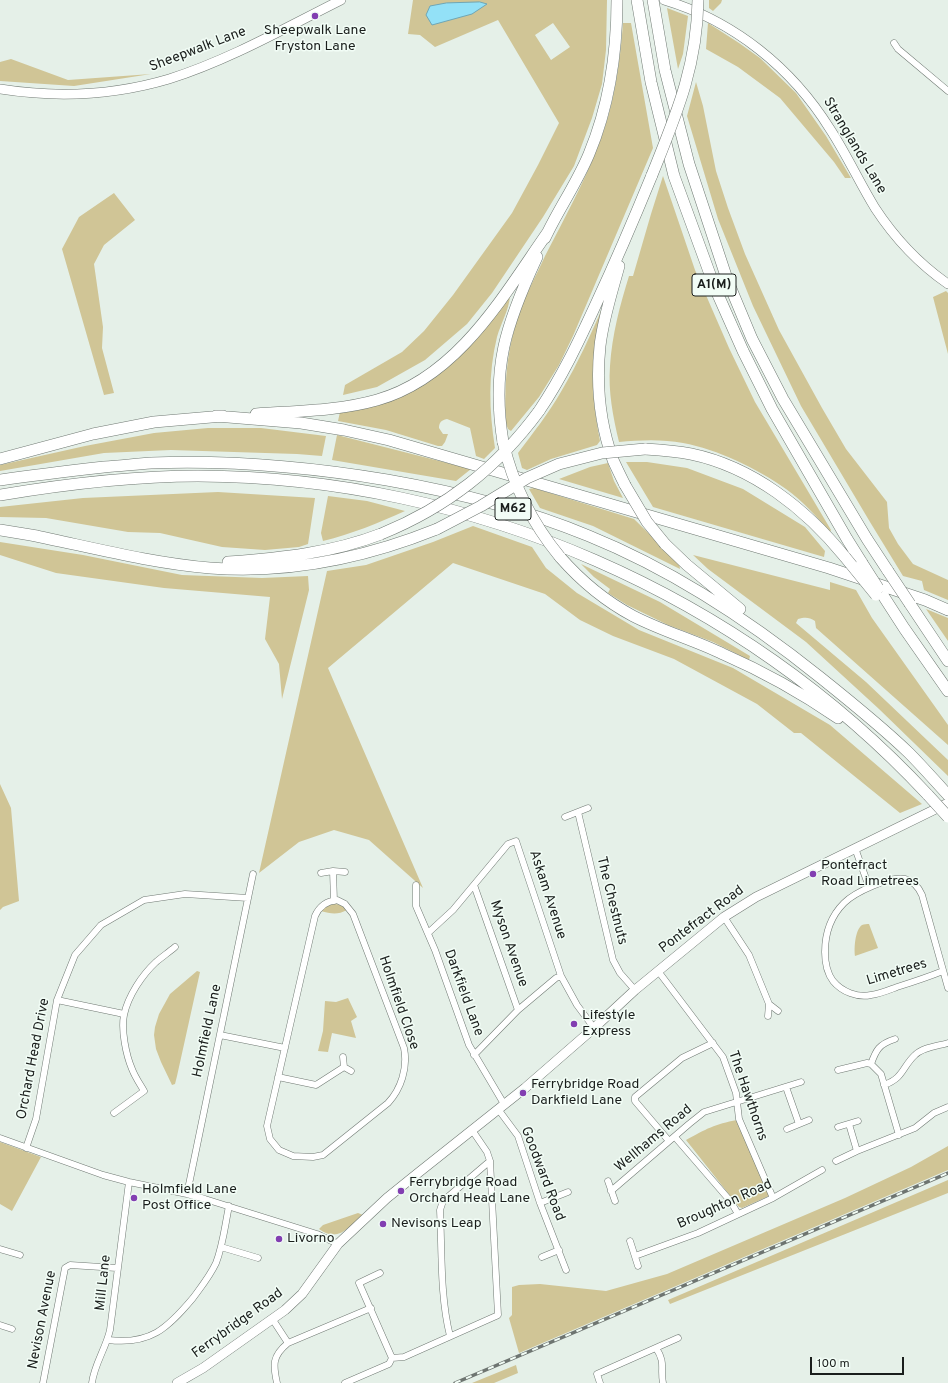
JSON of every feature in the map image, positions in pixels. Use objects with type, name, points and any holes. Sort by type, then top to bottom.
[{"type":"highway","name":"A1(M)","points":[[653,0],[665,70],[689,164],[727,279],[752,339],[783,399],[867,539],[948,661]]},
{"type":"highway","points":[[228,562],[268,559],[312,553],[344,547],[381,534],[427,512],[469,484],[507,450],[539,411],[554,387],[576,346],[628,234],[679,108],[688,77],[696,35],[698,0]]},
{"type":"highway","points":[[617,2],[611,76],[606,102],[598,129],[588,156],[548,232],[524,285],[504,340],[500,363],[498,391],[499,414],[503,442],[511,473],[524,503],[540,532],[560,557],[587,584],[617,606],[651,624],[747,665],[829,712],[880,746]]},
{"type":"highway","name":"A1(M)","points":[[638,5],[651,82],[674,176],[715,288],[743,352],[772,409],[880,596],[948,690]]},
{"type":"highway","points":[[0,459],[93,434],[154,422],[216,416],[337,409],[377,400],[404,391],[423,379],[458,351],[490,314],[548,232]]},
{"type":"highway","points":[[628,234],[604,325],[600,346],[598,376],[600,404],[606,437],[614,462],[625,485],[647,522],[665,544],[686,565],[796,657]]},
{"type":"highway","points":[[216,416],[300,423],[344,430],[389,440],[829,568],[925,600],[948,610]]},
{"type":"highway","points":[[31,535],[163,562],[210,568],[249,569],[318,564],[404,542],[437,529],[467,514],[527,478],[560,464],[602,452],[645,449],[692,455],[714,461],[736,469],[777,492],[825,534],[880,596]]},
{"type":"highway","name":"M62","points":[[0,480],[47,473],[150,463],[222,463],[293,467],[353,474],[423,486],[490,502],[553,522],[622,550],[727,608],[796,657],[863,711],[909,753],[945,792]]},
{"type":"highway","name":"M62","points":[[0,495],[73,484],[123,479],[197,476],[250,478],[292,481],[347,488],[423,503],[483,518],[593,559],[647,584],[704,615],[764,654],[839,710],[880,746],[948,817]]},
{"type":"highway","points":[[0,530],[181,558],[228,562],[290,563],[350,557]]},
{"type":"street","name":"Sheepwalk Lane","points":[[0,89],[38,93],[109,92],[170,79],[219,60],[341,0]]},
{"type":"street","name":"Stranglands Lane","points":[[664,0],[702,14],[731,30],[757,48],[795,82],[822,116],[885,222],[919,260],[948,284]]},
{"type":"street","points":[[894,43],[898,49],[948,91]]},
{"type":"street","name":"Pontefract Road","points":[[501,1106],[526,1088],[635,990],[724,917],[756,897],[948,803]]},
{"type":"street","points":[[565,817],[588,808]]},
{"type":"street","name":"The Chestnuts","points":[[578,812],[613,960],[620,973],[635,990]]},
{"type":"street","name":"Askam Avenue","points":[[428,933],[453,910],[508,844],[516,841],[561,976],[577,1005],[594,1028]]},
{"type":"street","points":[[855,848],[869,887]]},
{"type":"street","points":[[333,871],[334,900]]},
{"type":"street","points":[[320,872],[345,872]]},
{"type":"street","name":"Holmfield Lane","points":[[187,1194],[253,874]]},
{"type":"street","name":"Limetrees","points":[[943,971],[871,996],[852,993],[835,984],[828,971],[825,955],[825,942],[830,924],[835,914],[844,903],[858,892],[869,887],[900,879],[906,879],[919,888],[948,988]]},
{"type":"street","name":"Darkfield Lane","points":[[416,885],[416,906],[435,950],[468,1045],[501,1106]]},
{"type":"street","name":"Myson Avenue","points":[[474,885],[518,1010]]},
{"type":"street","name":"Orchard Head Drive","points":[[26,1148],[36,1119],[57,1000],[75,956],[101,925],[144,900],[186,894],[248,898]]},
{"type":"street","name":"Holmfield Close","points":[[334,900],[340,901],[353,914],[404,1048],[405,1063],[401,1082],[393,1098],[388,1103],[323,1155],[304,1158],[293,1156],[279,1150],[270,1139],[267,1126],[285,1048],[315,916],[317,911],[323,906],[334,900]]},
{"type":"street","points":[[724,917],[749,955],[770,1004],[778,1011]]},
{"type":"street","points":[[114,1113],[144,1091],[132,1068],[125,1045],[124,1014],[134,990],[142,977],[156,962],[175,947]]},
{"type":"street","name":"The Hawthorns","points":[[658,971],[723,1057],[737,1102],[739,1119],[773,1198]]},
{"type":"street","points":[[474,1055],[518,1010],[556,978],[561,976]]},
{"type":"street","points":[[57,1000],[124,1014]]},
{"type":"street","points":[[768,1016],[770,1004]]},
{"type":"street","points":[[220,1035],[285,1048]]},
{"type":"street","points":[[871,1064],[877,1049],[888,1041],[895,1039]]},
{"type":"street","points":[[884,1085],[893,1082],[900,1076],[915,1055],[921,1051],[948,1043]]},
{"type":"street","points":[[669,1141],[635,1101],[635,1097],[682,1058],[713,1044]]},
{"type":"street","points":[[343,1057],[344,1067]]},
{"type":"street","points":[[838,1070],[867,1063],[871,1064],[881,1074],[899,1135]]},
{"type":"street","points":[[278,1077],[316,1086],[344,1067]]},
{"type":"street","points":[[344,1067],[351,1071]]},
{"type":"street","name":"Wellhams Road","points":[[611,1191],[704,1112],[801,1082]]},
{"type":"street","points":[[786,1087],[799,1124]]},
{"type":"street","name":"Ferrybridge Road","points":[[176,1383],[203,1368],[240,1341],[273,1320],[302,1294],[338,1244],[388,1198],[501,1106]]},
{"type":"street","name":"Goodward Road","points":[[501,1106],[518,1136],[540,1203],[566,1270]]},
{"type":"street","points":[[836,1161],[915,1128],[934,1113],[948,1107]]},
{"type":"street","points":[[787,1129],[809,1120]]},
{"type":"street","points":[[838,1127],[858,1121]]},
{"type":"street","points":[[849,1124],[857,1151]]},
{"type":"street","points":[[392,1358],[404,1357],[498,1315],[490,1161],[487,1152],[472,1130]]},
{"type":"street","points":[[675,1136],[729,1199],[738,1214]]},
{"type":"street","points":[[0,1138],[102,1175],[187,1194],[229,1206],[317,1234],[338,1244]]},
{"type":"street","points":[[450,1336],[446,1322],[444,1300],[440,1205],[490,1161]]},
{"type":"street","name":"Broughton Road","points":[[635,1256],[698,1232],[773,1198],[822,1170]]},
{"type":"street","name":"Wellhams Road","points":[[608,1181],[615,1201]]},
{"type":"street","name":"Mill Lane","points":[[92,1383],[93,1376],[108,1340],[129,1182]]},
{"type":"street","points":[[540,1203],[568,1192]]},
{"type":"street","points":[[108,1340],[137,1340],[152,1336],[171,1323],[200,1289],[216,1263],[221,1247],[229,1206]]},
{"type":"street","points":[[630,1241],[638,1266]]},
{"type":"street","points":[[221,1247],[258,1258]]},
{"type":"street","points":[[0,1249],[20,1255]]},
{"type":"street","points":[[542,1258],[558,1250]]},
{"type":"street","name":"Nevison Avenue","points":[[43,1383],[64,1268],[70,1265],[117,1268]]},
{"type":"street","points":[[345,1383],[389,1364],[392,1358],[359,1283],[380,1273]]},
{"type":"street","points":[[277,1383],[274,1364],[275,1356],[288,1343],[371,1308]]},
{"type":"street","points":[[273,1320],[288,1343]]},
{"type":"street","points":[[0,1325],[12,1329]]},
{"type":"street","points":[[600,1383],[597,1374],[678,1338]]},
{"type":"street","points":[[656,1348],[663,1363],[663,1383]]},
{"type":"shaded area","points":[[413,0],[607,0],[606,50],[602,84],[592,118],[574,166],[543,217],[492,293],[467,324],[425,360],[377,387],[343,395],[345,385],[402,352],[424,331],[453,295],[512,213],[559,123],[498,20],[435,47],[420,35],[408,34]],"holes":[[[553,23],[570,47],[551,60],[535,35]]]},
{"type":"shaded area","points":[[709,0],[722,0],[713,11],[709,8]]},
{"type":"shaded area","points":[[667,8],[688,16],[683,54],[678,69]]},
{"type":"shaded area","points":[[623,23],[631,23],[653,148],[573,336],[559,365],[539,397],[511,431],[508,429],[506,424],[505,399],[508,360],[516,323],[529,289],[587,173],[604,130],[616,85]]},
{"type":"shaded area","points":[[708,23],[760,58],[796,93],[826,136],[851,178],[845,178],[834,162],[780,98],[738,67],[706,49]]},
{"type":"shaded area","points":[[11,59],[68,80],[151,74],[74,86],[0,81],[0,62]]},
{"type":"shaded area","points":[[696,82],[703,106],[716,171],[728,208],[745,254],[779,330],[846,449],[887,502],[889,528],[898,544],[913,564],[948,580],[948,600],[924,590],[922,581],[903,576],[801,406],[753,306],[718,219],[687,116]]},
{"type":"shaded area","points":[[663,176],[695,270],[729,348],[755,402],[831,530],[830,532],[804,504],[786,489],[763,474],[723,455],[696,446],[667,441],[651,440],[619,442],[610,394],[610,366],[613,343],[617,320],[629,276],[633,276]]},
{"type":"shaded area","points":[[114,193],[135,220],[104,245],[94,264],[103,327],[102,348],[114,393],[104,395],[62,249],[79,217]]},
{"type":"shaded area","points":[[946,291],[948,293],[948,354],[933,297]]},
{"type":"shaded area","points":[[510,296],[507,311],[497,337],[492,365],[490,392],[495,448],[484,459],[476,456],[470,428],[447,419],[442,421],[439,426],[443,434],[448,434],[442,446],[386,430],[338,421],[340,412],[402,395]]},
{"type":"shaded area","points":[[604,304],[596,339],[593,368],[594,405],[600,441],[597,445],[551,459],[527,470],[522,468],[518,453],[562,390],[584,348]]},
{"type":"shaded area","points":[[208,428],[261,428],[326,436],[322,456],[171,450],[104,453],[0,471],[0,465],[85,446],[154,433]]},
{"type":"shaded area","points":[[337,435],[471,469],[456,481],[332,460]]},
{"type":"shaded area","points":[[626,462],[647,462],[687,468],[743,489],[805,527],[825,551],[824,557],[653,507]]},
{"type":"shaded area","points":[[608,463],[614,481],[623,498],[559,479],[590,467]]},
{"type":"shaded area","points":[[534,488],[634,519],[679,563],[680,569],[593,526],[540,508],[529,489]]},
{"type":"shaded area","points":[[218,492],[315,498],[308,544],[299,547],[265,550],[222,547],[160,533],[128,532],[46,518],[0,517],[0,507],[83,498]]},
{"type":"shaded area","points":[[328,496],[367,501],[405,511],[365,528],[323,541],[321,533]]},
{"type":"shaded area","points":[[473,526],[532,547],[546,568],[577,593],[639,630],[733,668],[830,725],[922,804],[900,813],[801,733],[794,733],[757,704],[674,659],[613,636],[580,620],[545,594],[453,563],[328,668],[423,888],[369,840],[334,830],[299,842],[259,873],[327,571],[366,565],[433,542]]},
{"type":"shaded area","points":[[0,542],[83,555],[182,575],[262,578],[308,576],[309,590],[282,699],[279,664],[265,639],[270,597],[164,588],[56,573],[0,555]]},
{"type":"shaded area","points":[[693,555],[830,590],[830,582],[856,590],[872,618],[948,725],[948,745],[816,628],[815,621],[809,618],[803,618],[798,619],[796,623],[866,682],[948,760],[948,776],[879,709],[806,642],[708,569]]},
{"type":"shaded area","points":[[581,564],[660,602],[750,656],[749,660],[713,642],[668,625],[627,605],[608,593],[610,589],[594,577]]},
{"type":"shaded area","points":[[926,609],[948,618],[948,641]]},
{"type":"shaded area","points":[[0,784],[11,808],[19,901],[3,907],[0,910]]},
{"type":"shaded area","points":[[328,905],[342,905],[347,910],[334,914],[321,911]]},
{"type":"shaded area","points":[[869,924],[878,948],[855,956],[856,935],[862,925]]},
{"type":"shaded area","points":[[197,971],[200,972],[177,1076],[175,1084],[172,1085],[156,1049],[154,1035],[155,1027],[159,1014],[170,994]]},
{"type":"shaded area","points":[[348,998],[357,1017],[351,1021],[356,1038],[332,1033],[328,1052],[318,1051],[323,1031],[325,1001],[336,1002]]},
{"type":"shaded area","points":[[737,1120],[769,1196],[742,1208],[739,1207],[686,1140],[711,1127]]},
{"type":"shaded area","points":[[0,1142],[41,1157],[12,1211],[0,1204]]},
{"type":"shaded area","points":[[948,1146],[948,1170],[519,1353],[509,1318],[512,1315],[512,1287],[519,1285],[540,1284],[606,1291],[667,1274],[845,1198],[911,1167]]},
{"type":"shaded area","points":[[948,1180],[948,1193],[670,1304],[668,1300]]},
{"type":"shaded area","points":[[358,1213],[363,1215],[343,1232],[332,1234],[326,1233],[319,1229],[323,1225]]},
{"type":"shaded area","points":[[516,1365],[518,1373],[494,1383],[472,1383]]},
{"type":"water","points":[[480,2],[487,4],[472,14],[432,25],[426,15],[430,6],[446,3]]},
{"type":"railway","points":[[455,1383],[948,1173]]},
{"type":"place","name":"Sheepwalk Lane Fryston Lane","points":[[315,16]]},
{"type":"place","name":"Pontefract Road Limetrees","points":[[813,874]]},
{"type":"place","name":"Lifestyle Express","points":[[574,1024]]},
{"type":"place","name":"Ferrybridge Road Darkfield Lane","points":[[523,1093]]},
{"type":"place","name":"Ferrybridge Road Orchard Head Lane","points":[[401,1191]]},
{"type":"place","name":"Holmfield Lane Post Office","points":[[134,1198]]},
{"type":"place","name":"Nevisons Leap","points":[[383,1224]]},
{"type":"place","name":"Livorno","points":[[279,1239]]}]
